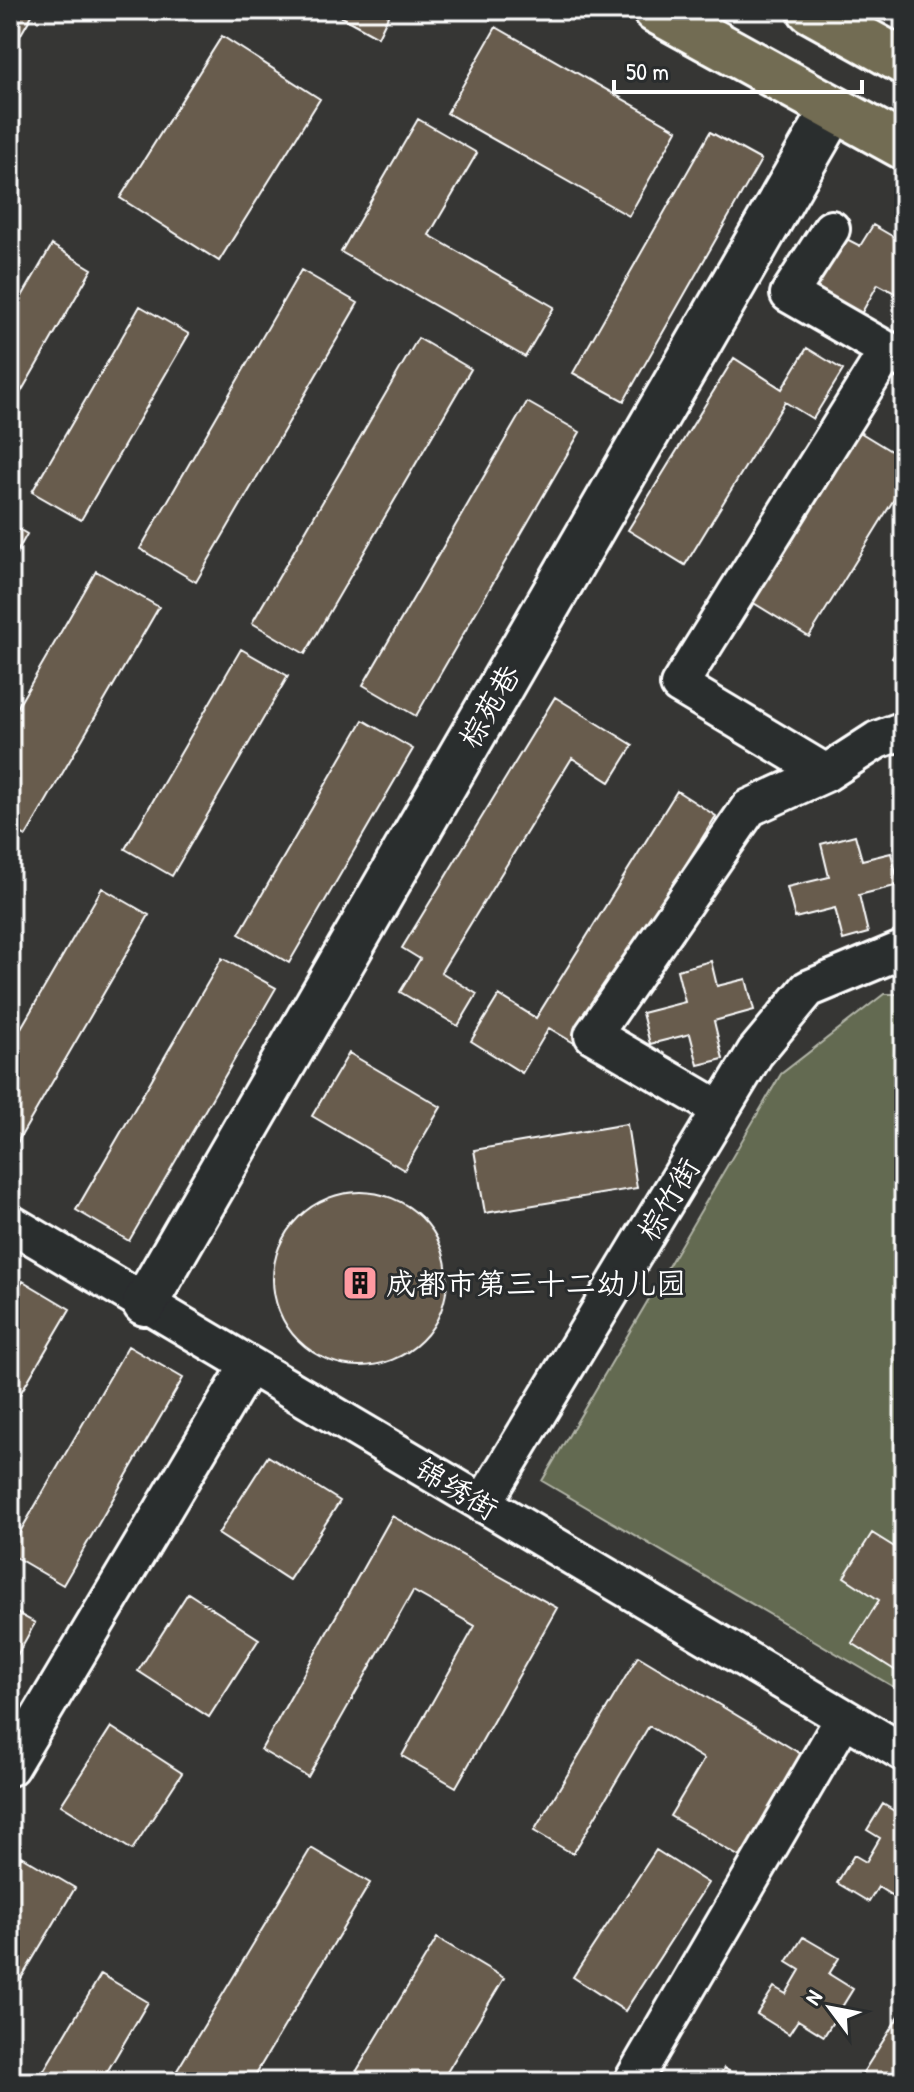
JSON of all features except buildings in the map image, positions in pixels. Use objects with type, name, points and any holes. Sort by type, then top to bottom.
[{"type":"main road","points":[[655,10],[904,147]]},
{"type":"main road","points":[[810,10],[904,62]]},
{"type":"street","name":"棕苑巷","points":[[145,1303],[834,109]]},
{"type":"street","points":[[826,773],[679,685],[896,355],[789,294],[831,229]]},
{"type":"street","points":[[721,1110],[593,1035],[749,808],[826,773],[877,740],[904,730]]},
{"type":"street","name":"棕竹街","points":[[483,1504],[755,1053],[808,989],[904,949]]},
{"type":"street","name":"锦绣街","points":[[10,1223],[904,1753]]},
{"type":"street","points":[[10,1767],[249,1365]]},
{"type":"street","points":[[632,2082],[844,1718]]},
{"type":"green space","points":[[884,994],[904,994],[904,1693],[542,1481],[781,1074]]},
{"type":"place","name":"成都市第三十二幼儿园","points":[[360,1283]]}]
